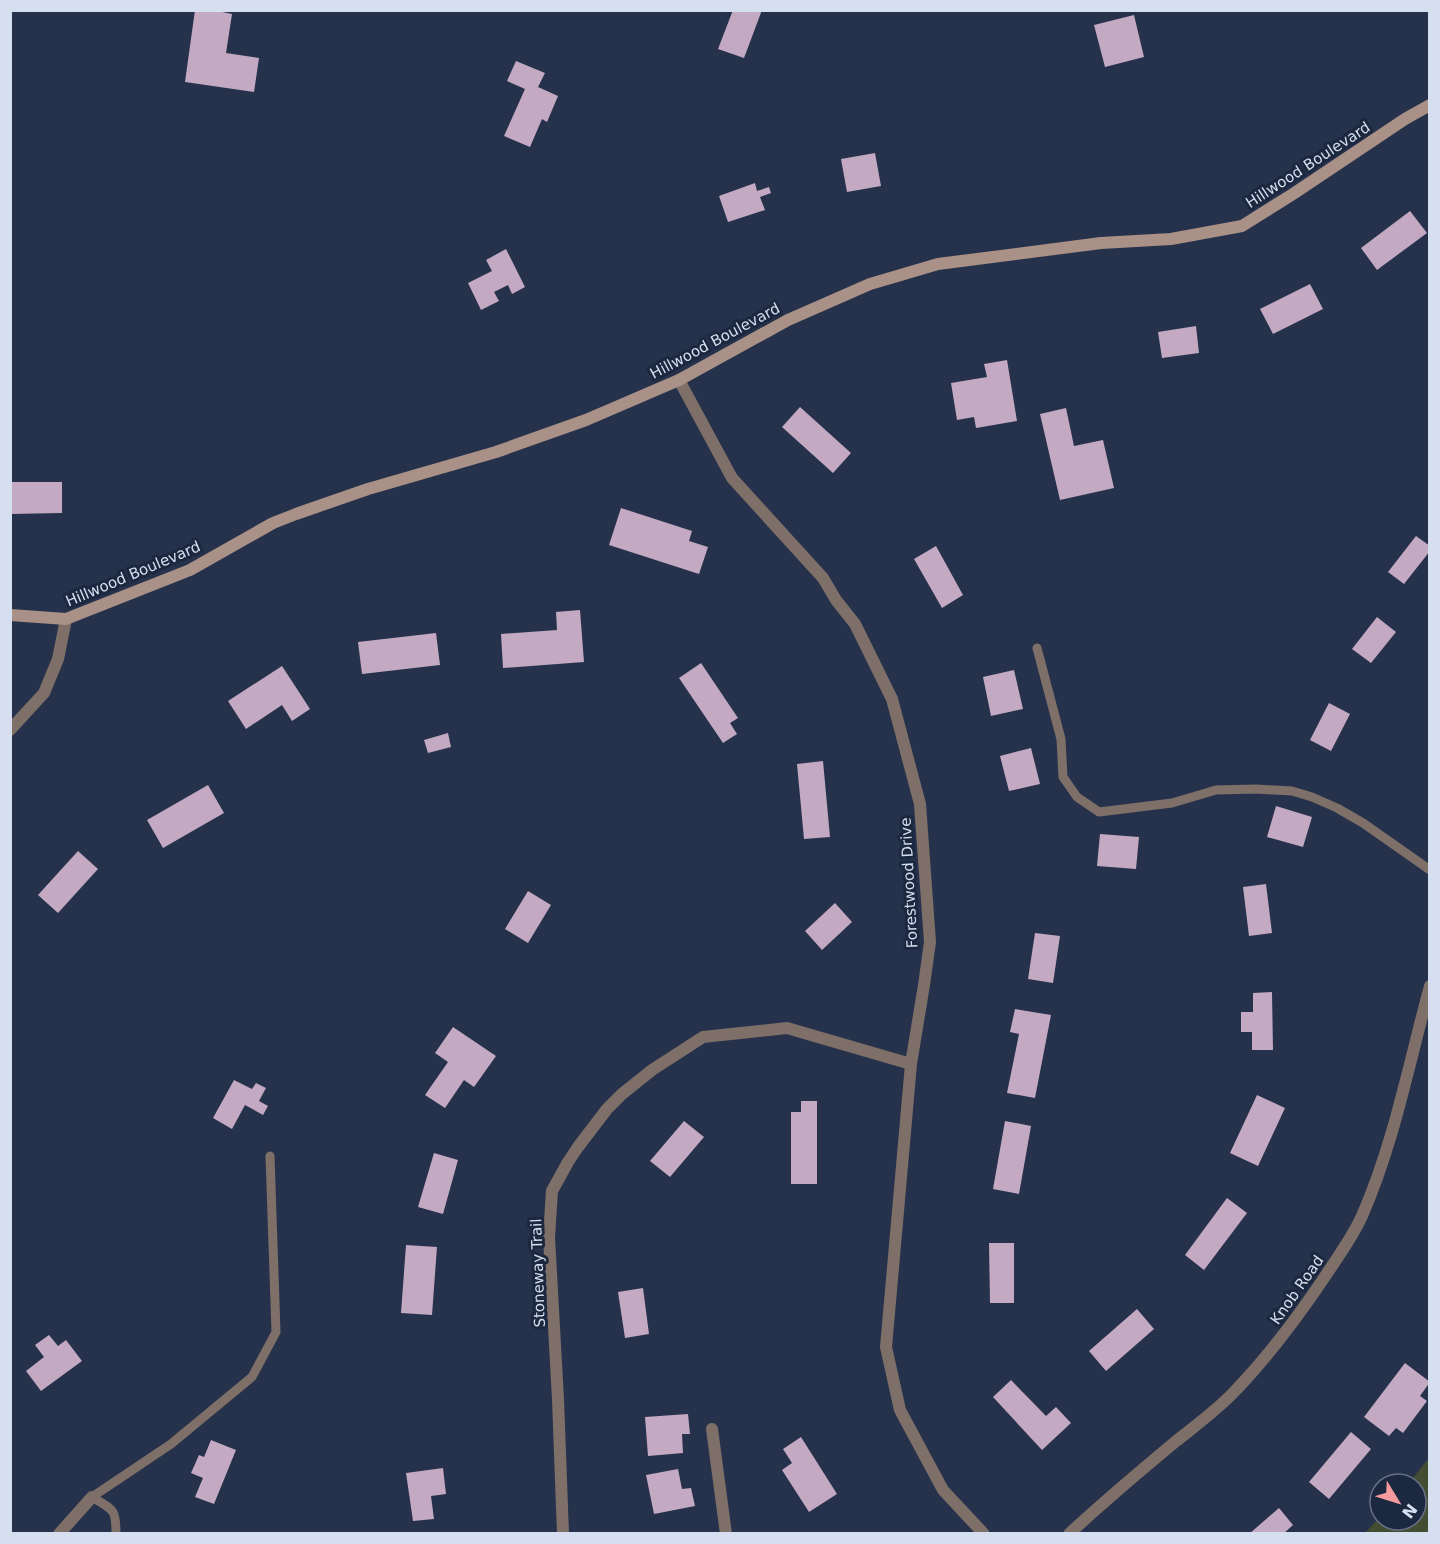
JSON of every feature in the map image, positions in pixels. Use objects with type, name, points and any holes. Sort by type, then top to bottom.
[{"type":"street","name":"Hillwood Boulevard","points":[[10,615],[66,619],[190,570],[273,523],[296,514],[368,489],[514,446],[585,420],[679,380],[788,320],[870,284],[938,264],[1101,243],[1171,239],[1242,226],[1406,118],[1430,105]]},
{"type":"street","name":"Forestwood Drive","points":[[679,380],[732,478],[823,578],[836,600],[855,624],[892,699],[920,804],[930,942],[911,1064],[886,1347],[900,1410],[944,1490],[984,1533]]},
{"type":"street","points":[[10,730],[44,693],[58,659],[66,619]]},
{"type":"street","name":"Knob Road","points":[[1069,1533],[1112,1494],[1233,1394],[1270,1352],[1341,1254],[1362,1215],[1380,1168],[1399,1108],[1430,986]]},
{"type":"street","name":"Stoneway Trail","points":[[563,1533],[549,1237],[552,1191],[578,1147],[607,1109],[622,1094],[652,1070],[703,1037],[787,1028],[911,1064]]},
{"type":"street","points":[[712,1429],[726,1533]]},
{"type":"street","points":[[59,1533],[92,1497]]},
{"type":"lane","points":[[1037,648],[1061,740],[1063,777],[1077,797],[1099,812],[1172,803],[1216,790],[1292,791],[1312,796],[1364,823],[1430,870]]},
{"type":"lane","points":[[116,1533],[116,1516],[109,1507],[92,1497],[171,1444],[252,1377],[276,1332],[270,1156]]},
{"type":"green space","points":[[1429,1458],[1429,1533],[1365,1533],[1368,1530],[1368,1532],[1428,1532],[1428,1472],[1418,1472]]},
{"type":"building","points":[[195,10],[213,10],[232,14],[226,53],[259,58],[254,92],[185,82]]},
{"type":"building","points":[[733,10],[762,10],[744,58],[718,49]]},
{"type":"building","points":[[1134,15],[1144,57],[1105,67],[1094,25]]},
{"type":"building","points":[[516,61],[545,73],[538,87],[558,96],[547,122],[542,119],[530,147],[504,136],[525,89],[507,81]]},
{"type":"building","points":[[875,153],[881,186],[847,192],[841,159]]},
{"type":"building","points":[[755,183],[757,191],[769,187],[771,193],[760,197],[765,210],[728,222],[719,196]]},
{"type":"building","points":[[1410,211],[1427,233],[1377,270],[1361,248]]},
{"type":"building","points":[[506,249],[525,287],[512,294],[508,285],[494,292],[499,301],[481,310],[468,283],[492,271],[486,260]]},
{"type":"building","points":[[1310,284],[1323,309],[1273,334],[1260,309]]},
{"type":"building","points":[[1196,326],[1199,353],[1162,358],[1158,332]]},
{"type":"building","points":[[1007,360],[1017,421],[976,428],[974,417],[957,420],[951,383],[987,377],[984,364]]},
{"type":"building","points":[[800,407],[851,453],[833,473],[782,427]]},
{"type":"building","points":[[1066,408],[1074,446],[1103,440],[1114,488],[1060,500],[1040,414]]},
{"type":"building","points":[[10,482],[62,482],[62,513],[10,514]]},
{"type":"building","points":[[621,508],[692,531],[689,541],[708,547],[699,574],[609,545]]},
{"type":"building","points":[[1416,536],[1430,546],[1430,551],[1404,584],[1388,572]]},
{"type":"building","points":[[936,546],[963,595],[942,608],[914,559]]},
{"type":"building","points":[[580,610],[584,662],[503,668],[501,634],[557,630],[556,612]]},
{"type":"building","points":[[1377,617],[1396,632],[1371,663],[1352,649]]},
{"type":"building","points":[[436,633],[440,665],[362,674],[358,642]]},
{"type":"building","points":[[701,663],[738,718],[730,723],[737,734],[723,743],[679,678]]},
{"type":"building","points":[[282,666],[310,709],[292,721],[282,705],[246,729],[228,701]]},
{"type":"building","points":[[1014,670],[1023,709],[991,716],[983,677]]},
{"type":"building","points":[[1329,703],[1350,714],[1331,751],[1310,740]]},
{"type":"building","points":[[448,733],[451,747],[428,753],[424,740]]},
{"type":"building","points":[[1031,748],[1040,784],[1009,791],[1000,756]]},
{"type":"building","points":[[823,761],[830,837],[804,839],[797,764]]},
{"type":"building","points":[[208,785],[224,813],[163,848],[147,820]]},
{"type":"building","points":[[1276,806],[1312,817],[1303,847],[1267,837]]},
{"type":"building","points":[[1100,834],[1139,837],[1136,869],[1097,866]]},
{"type":"building","points":[[78,851],[98,869],[58,913],[38,895]]},
{"type":"building","points":[[1266,884],[1272,933],[1249,936],[1243,887]]},
{"type":"building","points":[[528,891],[551,905],[528,943],[505,929]]},
{"type":"building","points":[[835,903],[852,922],[822,950],[805,931]]},
{"type":"building","points":[[1035,933],[1060,936],[1053,983],[1028,979]]},
{"type":"building","points":[[1272,992],[1273,1050],[1252,1050],[1252,1032],[1241,1032],[1241,1012],[1253,1012],[1253,993]]},
{"type":"building","points":[[1015,1009],[1051,1015],[1035,1098],[1007,1093],[1019,1034],[1010,1032]]},
{"type":"building","points":[[453,1027],[496,1056],[474,1087],[464,1080],[445,1108],[425,1095],[448,1062],[435,1053]]},
{"type":"building","points":[[234,1080],[252,1089],[256,1083],[266,1088],[259,1101],[268,1106],[263,1115],[245,1105],[232,1129],[213,1118]]},
{"type":"building","points":[[1257,1095],[1285,1108],[1258,1166],[1230,1153]]},
{"type":"building","points":[[801,1101],[817,1101],[817,1184],[791,1184],[791,1112],[801,1112]]},
{"type":"building","points":[[684,1121],[704,1137],[670,1177],[650,1161]]},
{"type":"building","points":[[1005,1121],[1031,1126],[1019,1194],[993,1189]]},
{"type":"building","points":[[434,1153],[458,1160],[443,1214],[418,1207]]},
{"type":"building","points":[[1227,1198],[1247,1213],[1204,1270],[1185,1255]]},
{"type":"building","points":[[989,1243],[1014,1243],[1014,1303],[990,1303]]},
{"type":"building","points":[[406,1245],[437,1247],[432,1315],[401,1313]]},
{"type":"building","points":[[643,1288],[649,1334],[625,1338],[618,1292]]},
{"type":"building","points":[[1137,1309],[1154,1329],[1106,1371],[1089,1351]]},
{"type":"building","points":[[49,1335],[58,1346],[66,1340],[82,1361],[41,1391],[26,1371],[44,1357],[35,1345]]},
{"type":"building","points":[[1405,1363],[1430,1382],[1420,1396],[1427,1401],[1403,1433],[1396,1428],[1389,1436],[1364,1417]]},
{"type":"building","points":[[1011,1380],[1046,1416],[1056,1407],[1071,1423],[1042,1450],[993,1397]]},
{"type":"building","points":[[688,1414],[690,1434],[682,1434],[683,1453],[648,1456],[645,1417]]},
{"type":"building","points":[[1351,1432],[1371,1449],[1329,1499],[1309,1482]]},
{"type":"building","points":[[801,1437],[837,1494],[809,1512],[782,1470],[792,1463],[783,1449]]},
{"type":"building","points":[[211,1440],[236,1450],[214,1504],[195,1497],[203,1478],[191,1473],[199,1455],[204,1457]]},
{"type":"building","points":[[443,1468],[446,1494],[431,1496],[434,1519],[413,1521],[406,1473]]},
{"type":"building","points":[[678,1469],[682,1489],[691,1488],[695,1506],[654,1514],[646,1475]]},
{"type":"building","points":[[1279,1508],[1293,1525],[1283,1534],[1249,1534]]}]
